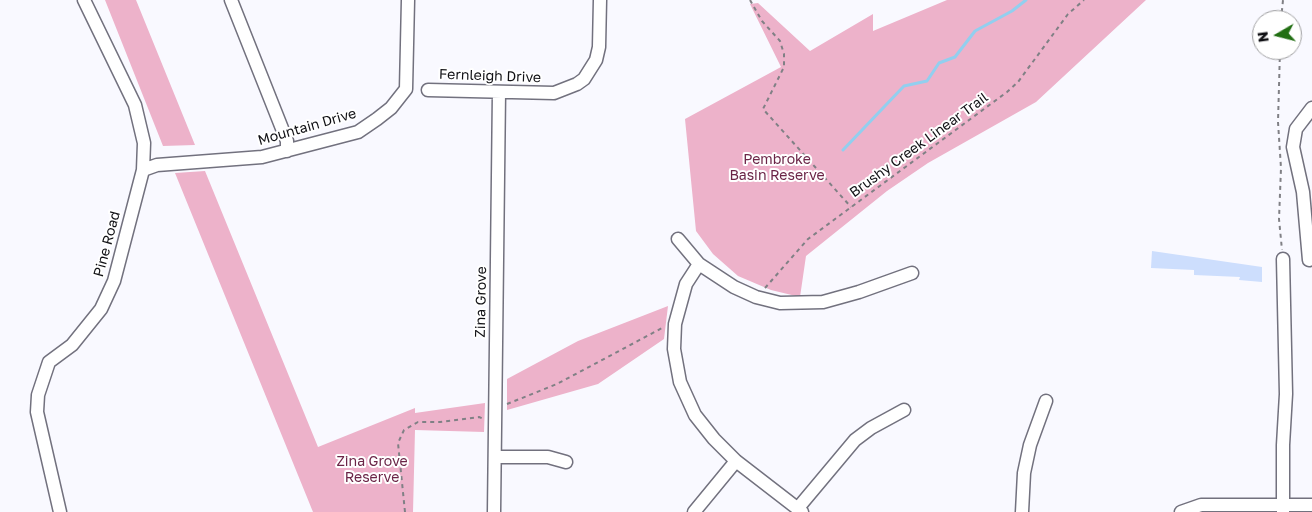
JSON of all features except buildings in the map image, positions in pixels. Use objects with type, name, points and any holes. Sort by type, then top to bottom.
[{"type":"street","name":"Pine Road","points":[[60,512],[37,412],[38,395],[48,362],[72,345],[101,309],[114,281],[143,170],[144,143],[135,105],[84,0]]},
{"type":"street","points":[[231,0],[286,141],[287,151]]},
{"type":"street","name":"Mountain Drive","points":[[143,170],[157,165],[262,157],[358,132],[391,108],[406,89],[408,0]]},
{"type":"street","name":"Fernleigh Drive","points":[[428,90],[554,93],[584,79],[596,60],[599,47],[600,0]]},
{"type":"street","name":"Zina Grove","points":[[494,512],[499,92]]},
{"type":"street","points":[[1308,260],[1303,192],[1292,146],[1296,129],[1312,108]]},
{"type":"street","points":[[678,239],[700,264],[734,287],[756,297],[780,303],[823,302],[859,292],[912,273]]},
{"type":"street","points":[[1283,259],[1286,394],[1283,445],[1283,508]]},
{"type":"street","points":[[700,264],[686,284],[675,324],[674,349],[680,382],[695,415],[736,461],[800,510],[855,440],[871,428],[904,410]]},
{"type":"street","points":[[1022,512],[1024,473],[1030,445],[1046,401]]},
{"type":"street","points":[[495,457],[548,456],[566,462]]},
{"type":"street","points":[[694,512],[736,461]]},
{"type":"street","points":[[1181,512],[1201,504],[1283,508],[1312,504]]},
{"type":"path","points":[[750,0],[752,8],[780,41],[784,54],[784,67],[763,108],[851,207]]},
{"type":"path","name":"Brushy Creek Linear Trail","points":[[756,297],[808,239],[1007,92],[1018,82],[1068,14],[1084,0]]},
{"type":"path","points":[[1279,60],[1278,88],[1281,168],[1279,210],[1283,259]]},
{"type":"path","points":[[405,512],[398,443],[404,430],[418,422],[440,422],[479,417],[495,419],[502,407],[507,404],[557,384],[643,340],[666,325],[675,324]]},
{"type":"green space","points":[[105,0],[136,0],[195,145],[163,146]]},
{"type":"green space","name":"Pembroke Basin Reserve","points":[[947,0],[1146,0],[1036,102],[928,163],[887,191],[806,256],[800,297],[771,290],[738,276],[713,254],[696,231],[685,119],[781,67],[750,4],[758,3],[810,51],[873,14],[873,31]]},
{"type":"green space","name":"Zina Grove Reserve","points":[[205,171],[318,447],[415,408],[415,413],[485,403],[484,432],[415,430],[413,512],[313,512],[175,173]]},
{"type":"green space","points":[[668,306],[664,339],[598,384],[507,410],[507,379],[578,341]]},
{"type":"waterway","points":[[843,150],[904,86],[927,81],[939,63],[955,57],[975,31],[1012,11],[1026,0]]}]
